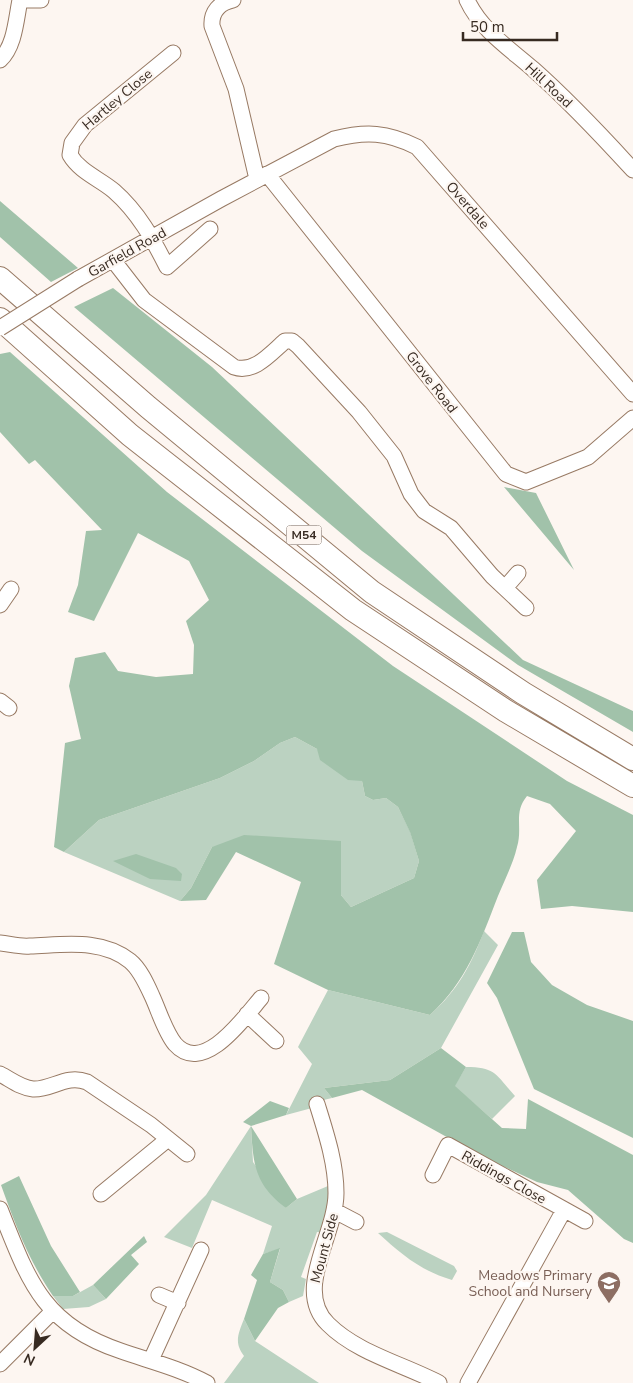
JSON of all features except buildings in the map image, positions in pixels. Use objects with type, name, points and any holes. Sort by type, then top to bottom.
[{"type":"highway","name":"M54","points":[[0,278],[148,407],[372,592],[523,694],[633,759]]},
{"type":"highway","name":"M54","points":[[0,319],[130,435],[353,610],[506,711],[633,786]]},
{"type":"street","points":[[0,60],[5,55],[13,35],[20,0]]},
{"type":"street","points":[[26,0],[41,0]]},
{"type":"street","points":[[233,0],[218,7],[213,17],[212,26],[236,89],[262,177]]},
{"type":"street","name":"Hill Road","points":[[467,0],[492,35],[533,69],[595,128],[633,170]]},
{"type":"street","name":"Hartley Close","points":[[152,238],[125,202],[81,168],[72,158],[70,150],[75,137],[85,125],[173,52]]},
{"type":"street","name":"Overdale","points":[[262,177],[334,139],[355,134],[374,133],[397,137],[417,147],[633,394]]},
{"type":"street","name":"Garfield Road","points":[[0,328],[78,280],[262,177]]},
{"type":"street","name":"Grove Road","points":[[262,177],[506,474],[526,482],[588,457],[633,418]]},
{"type":"street","points":[[152,238],[167,266],[210,229]]},
{"type":"street","points":[[113,260],[144,300],[234,367],[241,369],[251,368],[285,340],[292,341],[298,346],[359,412],[394,456],[411,494],[424,511],[451,528],[505,588],[526,608]]},
{"type":"street","points":[[505,588],[518,574]]},
{"type":"street","points":[[0,605],[11,589]]},
{"type":"street","points":[[0,943],[28,946],[78,944],[109,951],[130,960],[148,988],[173,1042],[189,1052],[202,1053],[213,1049],[261,998]]},
{"type":"street","points":[[247,1014],[276,1041]]},
{"type":"street","points":[[0,1074],[20,1085],[34,1089],[68,1079],[86,1082],[151,1125],[187,1154]]},
{"type":"street","name":"Mount Side","points":[[318,1104],[336,1182],[334,1211],[314,1283],[313,1295],[318,1310],[329,1325],[358,1345],[439,1383]]},
{"type":"street","points":[[100,1194],[168,1139]]},
{"type":"street","name":"Riddings Close","points":[[433,1175],[448,1146],[585,1221]]},
{"type":"street","points":[[0,1209],[32,1282],[52,1312],[76,1330],[98,1342],[151,1360],[207,1383]]},
{"type":"street","points":[[468,1383],[564,1210]]},
{"type":"street","points":[[334,1211],[356,1222]]},
{"type":"street","points":[[151,1360],[201,1250]]},
{"type":"street","points":[[159,1295],[178,1303]]},
{"type":"street","points":[[0,1364],[52,1312]]},
{"type":"green space","points":[[0,201],[78,268],[51,282],[0,237]]},
{"type":"green space","points":[[113,288],[212,367],[523,660],[633,711],[633,732],[518,665],[362,551],[74,307]]},
{"type":"green space","points":[[10,352],[167,492],[393,666],[567,781],[633,815],[633,912],[572,906],[541,909],[537,880],[576,831],[550,804],[527,796],[520,808],[519,840],[513,859],[478,945],[454,989],[430,1015],[328,990],[274,964],[301,882],[236,852],[206,900],[180,901],[191,888],[212,847],[244,835],[341,841],[341,895],[351,907],[414,878],[419,861],[410,832],[398,807],[386,798],[373,800],[365,796],[362,781],[348,780],[320,760],[317,749],[295,737],[280,743],[254,761],[220,778],[99,820],[64,852],[54,847],[65,743],[81,739],[69,686],[75,658],[105,652],[118,671],[156,677],[193,674],[194,645],[186,621],[209,600],[189,561],[138,533],[94,621],[68,612],[78,585],[86,531],[102,530],[35,460],[29,464],[0,432],[0,354]]},
{"type":"green space","points":[[504,487],[536,493],[574,570]]},
{"type":"green space","points":[[295,737],[317,749],[362,781],[365,796],[373,800],[386,798],[398,807],[410,831],[419,861],[414,878],[351,907],[341,895],[341,841],[212,847],[191,888],[180,901],[64,852],[99,820],[220,778],[254,761],[280,743]]},
{"type":"green space","points":[[136,854],[176,868],[182,874],[181,881],[150,879],[113,861]]},
{"type":"green space","points":[[484,931],[498,945],[441,1048],[390,1080],[324,1088],[332,1098],[311,1103],[312,1108],[286,1115],[312,1064],[298,1047],[328,990],[430,1015],[440,1006],[463,976]]},
{"type":"green space","points":[[512,932],[524,932],[531,962],[552,985],[587,1005],[633,1021],[633,1138],[534,1089],[497,998],[487,983]]},
{"type":"green space","points":[[441,1048],[466,1067],[455,1086],[502,1128],[526,1129],[528,1099],[633,1155],[633,1243],[624,1239],[568,1190],[537,1182],[481,1156],[362,1090],[332,1098],[324,1088],[390,1080]]},
{"type":"green space","points":[[466,1067],[476,1067],[490,1071],[515,1096],[492,1119],[455,1087],[453,1088]]},
{"type":"green space","points":[[270,1101],[289,1108],[286,1115],[251,1126],[243,1122]]},
{"type":"green space","points":[[251,1126],[253,1162],[286,1208],[297,1199],[328,1186],[329,1197],[324,1233],[317,1232],[301,1277],[306,1279],[303,1296],[289,1302],[283,1290],[270,1282],[280,1249],[263,1254],[272,1226],[212,1200],[192,1248],[164,1237],[206,1195]]},
{"type":"green space","points":[[251,1126],[297,1199],[286,1208],[267,1190],[257,1172]]},
{"type":"green space","points":[[19,1176],[51,1246],[80,1292],[73,1296],[53,1296],[44,1283],[23,1242],[1,1185]]},
{"type":"green space","points":[[387,1232],[454,1266],[457,1271],[452,1280],[421,1267],[378,1233]]},
{"type":"green space","points":[[144,1236],[147,1242],[131,1255],[139,1264],[106,1299],[93,1285]]},
{"type":"green space","points":[[280,1248],[270,1282],[283,1290],[289,1302],[278,1308],[255,1341],[244,1319],[257,1280],[251,1275],[263,1254]]},
{"type":"green space","points":[[93,1285],[106,1299],[89,1307],[63,1309],[53,1296],[73,1296]]},
{"type":"green space","points":[[244,1319],[255,1341],[319,1383],[224,1383],[244,1356],[239,1347],[238,1338]]},
{"type":"place","name":"Meadows Primary School and Nursery","points":[[609,1304]]}]
